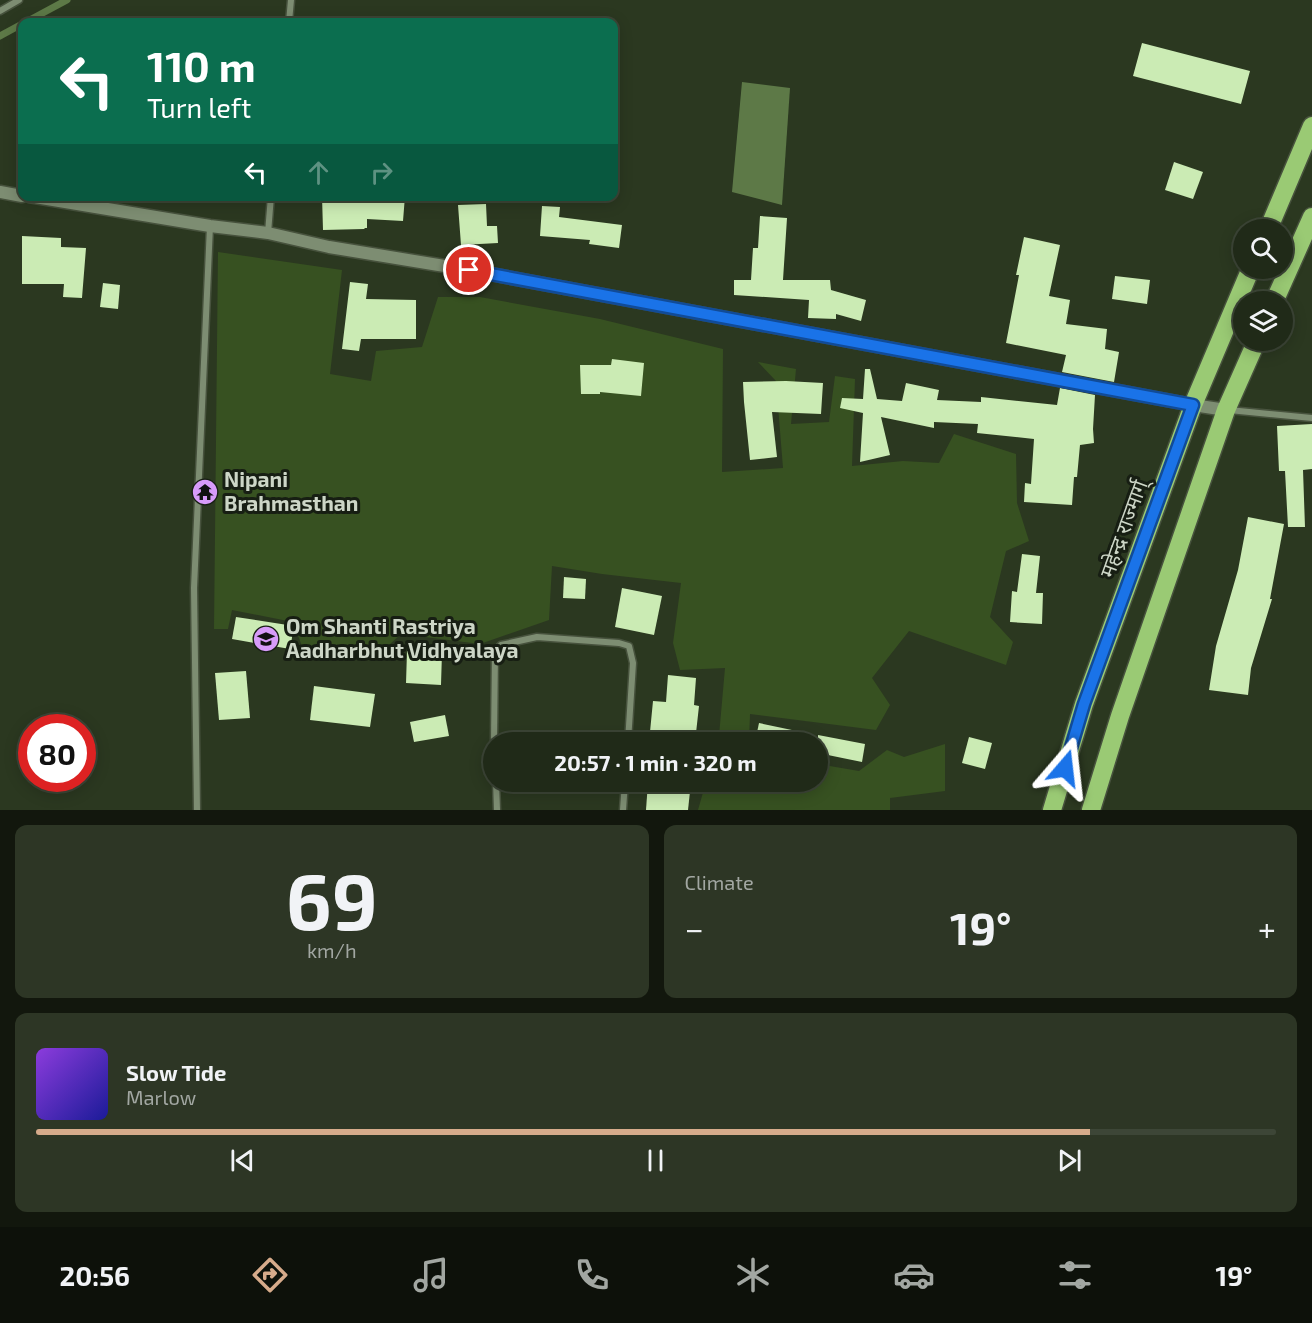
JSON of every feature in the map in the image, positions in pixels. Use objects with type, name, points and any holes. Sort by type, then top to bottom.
[{"type":"highway","points":[[1273,219],[1312,126]]},
{"type":"highway","points":[[1279,291],[1312,217]]},
{"type":"highway","name":"महेन्द्र राज्मार्ग्","points":[[1052,810],[1084,704],[1193,405],[1246,279]]},
{"type":"highway","points":[[1091,810],[1120,716],[1227,410],[1252,351]]},
{"type":"main road","points":[[0,192],[18,194]]},
{"type":"main road","points":[[58,201],[210,226],[268,233],[329,247],[469,270],[1227,410]]},
{"type":"street","points":[[0,11],[19,0]]},
{"type":"street","points":[[289,18],[291,0]]},
{"type":"street","points":[[268,233],[271,201]]},
{"type":"street","points":[[197,810],[194,588],[210,226]]},
{"type":"street","points":[[1227,410],[1312,418]]},
{"type":"street","points":[[494,732],[495,651],[501,645],[537,637],[619,642],[629,646],[633,663],[629,732]]},
{"type":"street","points":[[496,792],[497,810]]},
{"type":"street","points":[[623,810],[624,792]]},
{"type":"shaded area","points":[[742,82],[790,88],[782,205],[732,192]]},
{"type":"shaded area","points":[[218,252],[342,270],[330,374],[371,381],[376,351],[422,347],[438,297],[480,297],[600,319],[723,349],[722,472],[783,468],[776,381],[758,362],[796,369],[791,424],[829,422],[835,376],[855,379],[852,466],[903,461],[939,463],[954,434],[1016,454],[1017,503],[1029,541],[1006,551],[990,617],[1013,642],[1006,665],[909,631],[872,678],[890,705],[876,730],[750,714],[749,732],[719,732],[725,668],[680,670],[673,643],[681,583],[552,566],[549,620],[480,644],[401,634],[376,657],[303,649],[293,622],[232,610],[228,629],[214,629]]},
{"type":"shaded area","points":[[945,744],[945,791],[890,798],[890,810],[698,810],[703,792],[828,792],[828,766],[859,771],[887,750],[904,757]]},
{"type":"building","points":[[1142,43],[1250,71],[1241,104],[1133,76]]},
{"type":"building","points":[[1174,162],[1203,172],[1193,199],[1165,190]]},
{"type":"building","points":[[322,201],[405,201],[403,221],[367,219],[367,228],[364,229],[323,230]]},
{"type":"building","points":[[486,204],[487,226],[497,226],[498,243],[461,245],[458,205]]},
{"type":"building","points":[[542,206],[560,207],[559,217],[622,225],[619,248],[589,244],[590,240],[540,236]]},
{"type":"building","points":[[760,216],[787,218],[783,280],[830,280],[831,290],[866,300],[861,321],[836,314],[836,319],[808,318],[809,300],[734,295],[734,280],[751,280],[753,248],[758,248]]},
{"type":"building","points":[[22,236],[61,238],[61,247],[86,248],[82,298],[63,297],[64,284],[22,284]]},
{"type":"building","points":[[1024,237],[1060,245],[1049,296],[1070,300],[1066,324],[1107,329],[1105,349],[1119,352],[1114,382],[1062,372],[1066,355],[1006,343]]},
{"type":"building","points":[[1115,276],[1150,280],[1147,304],[1112,299]]},
{"type":"building","points":[[350,282],[368,284],[366,299],[416,300],[416,339],[361,339],[359,351],[342,349]]},
{"type":"building","points":[[103,283],[120,285],[118,309],[100,307]]},
{"type":"building","points":[[612,359],[644,363],[641,396],[600,392],[600,394],[581,394],[580,365],[611,365]]},
{"type":"building","points":[[865,369],[870,369],[877,399],[902,401],[906,383],[939,390],[937,400],[981,402],[981,397],[1057,405],[1060,388],[1095,395],[1094,443],[1080,445],[1072,505],[1024,502],[1025,483],[1031,484],[1034,439],[977,433],[978,424],[934,422],[934,428],[881,417],[890,455],[860,462],[863,413],[840,408],[842,398],[863,399]]},
{"type":"building","points":[[743,382],[823,383],[821,414],[772,412],[777,457],[750,460]]},
{"type":"building","points":[[1312,424],[1312,469],[1303,470],[1305,527],[1288,527],[1285,471],[1279,471],[1277,426]]},
{"type":"building","points":[[1248,517],[1284,524],[1270,599],[1272,599],[1251,668],[1248,695],[1209,690],[1216,646],[1238,570]]},
{"type":"building","points":[[1022,554],[1040,556],[1036,593],[1043,593],[1042,624],[1010,622],[1012,591],[1017,592]]},
{"type":"building","points":[[564,577],[586,579],[585,599],[563,598]]},
{"type":"building","points":[[622,588],[662,596],[654,635],[615,627]]},
{"type":"building","points":[[236,617],[294,626],[290,649],[232,639]]},
{"type":"building","points":[[407,651],[442,652],[441,685],[406,683]]},
{"type":"building","points":[[246,671],[250,718],[219,720],[215,673]]},
{"type":"building","points":[[668,675],[696,678],[694,705],[699,706],[696,732],[650,732],[653,701],[666,702]]},
{"type":"building","points":[[314,686],[375,694],[370,727],[310,720]]},
{"type":"building","points":[[445,715],[449,736],[414,742],[410,722]]},
{"type":"building","points":[[759,723],[802,732],[757,732]]},
{"type":"building","points":[[828,737],[865,744],[862,762],[828,755]]},
{"type":"building","points":[[969,737],[992,743],[985,769],[962,763]]},
{"type":"building","points":[[647,792],[690,792],[688,810],[646,810]]},
{"type":"waterway","points":[[33,18],[67,0]]},
{"type":"waterway","points":[[0,36],[18,26]]},
{"type":"place","name":"Nipani Brahmasthan","points":[[205,492]]},
{"type":"place","name":"Om Shanti Rastriya Aadharbhut Vidhyalaya","points":[[266,639]]},
{"type":"route","points":[[469,270],[1193,405],[1084,704],[1065,768]]}]
